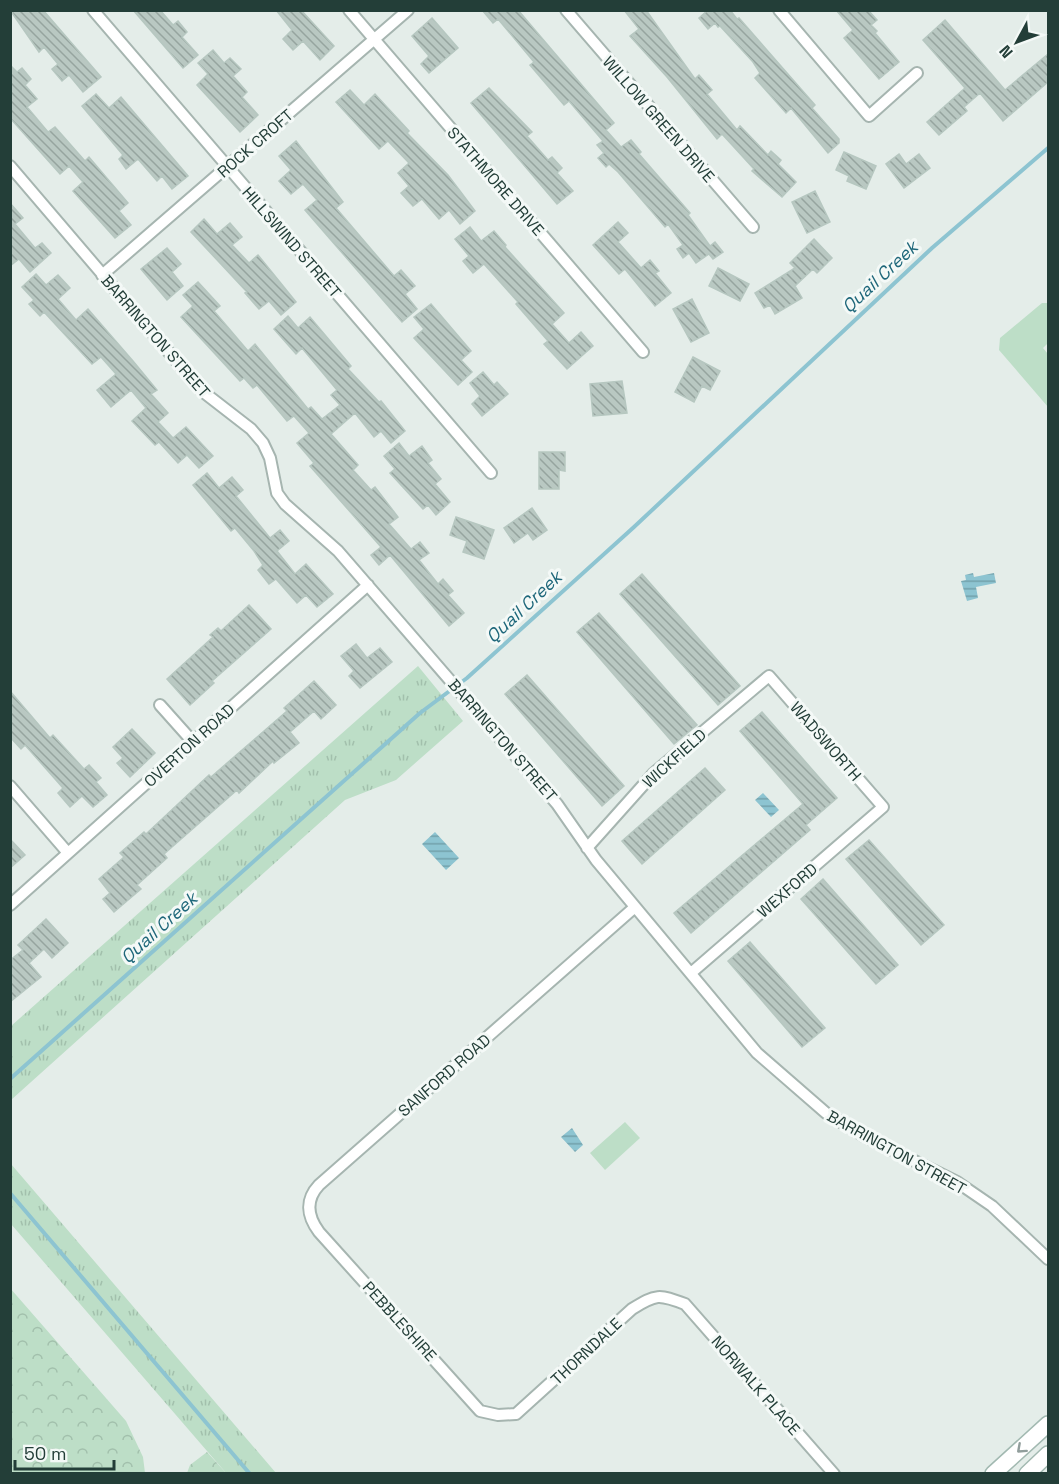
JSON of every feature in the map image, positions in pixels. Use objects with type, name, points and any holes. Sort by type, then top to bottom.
[{"type":"street","name":"HILLSWIND STREET","points":[[93,10],[491,473]]},
{"type":"street","name":"STATHMORE DRIVE","points":[[349,10],[643,352]]},
{"type":"street","name":"ROCK CROFT","points":[[102,275],[408,10]]},
{"type":"street","name":"WILLOW GREEN DRIVE","points":[[566,10],[753,227]]},
{"type":"street","points":[[779,10],[869,116],[917,73]]},
{"type":"street","name":"BARRINGTON STREET","points":[[10,166],[202,391],[251,429],[263,443],[270,458],[277,493],[285,504],[338,551],[473,706],[557,804],[587,848],[757,1053],[806,1098],[864,1136],[957,1182],[992,1206],[1048,1259]]},
{"type":"street","name":"OVERTON ROAD","points":[[10,904],[368,585]]},
{"type":"street","name":"WADSWORTH","points":[[769,676],[883,807]]},
{"type":"street","name":"WICKFIELD","points":[[587,848],[654,772],[769,676]]},
{"type":"street","points":[[160,705],[193,742]]},
{"type":"street","points":[[10,786],[68,853]]},
{"type":"street","name":"WEXFORD","points":[[691,973],[883,807]]},
{"type":"street","name":"SANFORD ROAD","points":[[309,1216],[311,1198],[319,1185],[635,907]]},
{"type":"street","name":"PEBBLESHIRE","points":[[309,1216],[319,1232],[480,1411],[498,1415]]},
{"type":"street","name":"THORNDALE","points":[[498,1415],[516,1414],[525,1407],[632,1309],[651,1297],[660,1295],[676,1300]]},
{"type":"street","name":"NORWALK PLACE","points":[[676,1300],[685,1304],[834,1473]]},
{"type":"street","points":[[993,1473],[1048,1424]]},
{"type":"street","points":[[1027,1473],[1048,1454]]},
{"type":"green space","points":[[1042,303],[1048,303],[1048,343],[1043,348],[1048,354],[1048,407],[999,350],[1000,338]]},
{"type":"green space","points":[[418,666],[463,721],[396,780],[345,800],[11,1100],[11,1026]]},
{"type":"green space","points":[[625,1122],[640,1138],[605,1170],[590,1153]]},
{"type":"green space","points":[[11,1164],[276,1473],[226,1473],[11,1224]]},
{"type":"green space","points":[[10,1288],[126,1421],[143,1457],[145,1473],[11,1473]]},
{"type":"green space","points":[[207,1452],[226,1473],[187,1473],[190,1465]]},
{"type":"water","points":[[973,573],[974,577],[994,573],[996,583],[976,587],[978,598],[967,601],[961,581],[966,580],[965,575]]},
{"type":"water","points":[[763,793],[779,810],[771,817],[755,800]]},
{"type":"water","points":[[435,832],[459,858],[446,870],[422,844]]},
{"type":"water","points":[[572,1128],[583,1145],[575,1152],[561,1137]]},
{"type":"building","points":[[10,10],[43,10],[101,77],[83,92],[69,75],[62,81],[52,69],[58,64],[44,47],[39,52]]},
{"type":"building","points":[[133,10],[160,10],[173,25],[178,21],[187,32],[182,37],[198,55],[183,68]]},
{"type":"building","points":[[276,10],[301,10],[334,46],[320,60],[303,41],[293,50],[283,39],[292,30]]},
{"type":"building","points":[[482,10],[518,10],[614,123],[606,130],[621,147],[631,140],[641,152],[639,154],[690,213],[688,215],[710,246],[715,242],[723,252],[713,259],[709,254],[696,263],[689,253],[683,258],[677,249],[683,245],[668,224],[665,227],[618,172],[609,164],[606,167],[598,158],[604,153],[597,145],[603,141],[569,101],[564,105],[530,65],[534,62],[498,19],[493,23]]},
{"type":"building","points":[[624,10],[646,10],[695,79],[699,75],[712,90],[707,94],[737,130],[740,126],[768,155],[771,151],[781,160],[778,164],[796,182],[782,197],[752,171],[754,169],[722,134],[717,139],[667,77],[630,36],[639,29]]},
{"type":"building","points":[[708,10],[730,10],[737,19],[739,18],[815,105],[812,108],[839,139],[839,143],[828,153],[791,108],[786,113],[755,78],[760,73],[753,62],[720,26],[718,27],[715,23],[708,29],[699,18]]},
{"type":"building","points":[[836,10],[868,10],[877,20],[871,25],[877,31],[875,33],[899,62],[879,79],[844,38],[853,30]]},
{"type":"building","points":[[432,18],[458,48],[429,73],[421,64],[429,56],[412,36]]},
{"type":"building","points":[[945,20],[1005,90],[1048,54],[1048,82],[1003,121],[980,93],[964,107],[967,111],[939,135],[927,122],[965,88],[923,40]]},
{"type":"building","points":[[213,50],[224,63],[230,58],[241,69],[233,76],[247,92],[242,97],[258,115],[240,132],[197,85],[208,74],[198,63]]},
{"type":"building","points":[[10,65],[17,72],[22,68],[31,79],[25,85],[37,99],[27,107],[48,132],[55,127],[85,161],[89,157],[128,203],[119,211],[131,225],[115,238],[73,191],[83,182],[69,166],[60,174],[10,118]]},
{"type":"building","points":[[489,88],[532,132],[527,136],[548,160],[552,157],[562,168],[557,173],[573,191],[557,204],[471,103]]},
{"type":"building","points":[[350,90],[364,105],[375,94],[409,131],[407,133],[448,175],[475,211],[460,224],[449,210],[439,219],[422,199],[413,206],[401,193],[409,186],[398,173],[409,163],[388,141],[379,149],[336,102]]},
{"type":"building","points":[[96,94],[109,108],[121,97],[188,176],[172,189],[162,176],[157,181],[138,159],[126,169],[119,159],[123,155],[82,106]]},
{"type":"building","points":[[296,141],[343,202],[336,208],[394,276],[401,270],[415,286],[405,294],[417,309],[402,322],[305,210],[317,200],[303,184],[291,194],[279,181],[291,170],[279,156]]},
{"type":"building","points":[[844,152],[876,166],[866,189],[847,181],[849,176],[836,170]]},
{"type":"building","points":[[899,154],[906,164],[919,154],[930,168],[904,188],[886,164]]},
{"type":"building","points":[[815,191],[830,222],[807,233],[792,202]]},
{"type":"building","points":[[10,203],[23,218],[15,224],[35,248],[42,243],[51,253],[30,272],[19,259],[10,266]]},
{"type":"building","points":[[204,219],[217,234],[230,223],[242,237],[232,245],[249,263],[258,255],[296,302],[281,315],[269,301],[259,309],[245,293],[247,292],[191,232]]},
{"type":"building","points":[[618,222],[628,233],[618,242],[641,268],[650,260],[659,271],[655,273],[671,293],[655,306],[625,269],[619,274],[593,245]]},
{"type":"building","points":[[470,227],[481,241],[494,231],[506,245],[505,247],[564,313],[552,324],[569,343],[581,332],[593,346],[567,369],[544,344],[548,341],[516,304],[518,302],[484,264],[473,273],[463,261],[469,256],[455,239]]},
{"type":"building","points":[[814,239],[832,258],[817,273],[813,269],[795,286],[802,298],[775,314],[770,305],[764,308],[755,293],[795,268],[790,263]]},
{"type":"building","points":[[167,248],[181,264],[172,272],[183,286],[167,300],[141,269]]},
{"type":"building","points":[[718,268],[749,284],[740,301],[709,286]]},
{"type":"building","points":[[36,274],[46,285],[58,275],[70,288],[58,299],[76,320],[88,309],[133,361],[157,390],[151,394],[168,413],[158,422],[173,438],[186,427],[213,456],[199,468],[187,455],[178,463],[159,442],[155,445],[132,421],[146,408],[131,390],[111,407],[97,390],[116,374],[101,357],[92,364],[44,312],[40,316],[29,304],[34,300],[22,287]]},
{"type":"building","points":[[198,282],[220,306],[214,311],[248,351],[255,344],[308,409],[311,407],[322,419],[340,405],[331,395],[337,390],[302,348],[296,354],[274,329],[288,316],[298,328],[310,317],[351,366],[348,369],[379,402],[381,401],[405,431],[391,443],[381,431],[374,437],[355,413],[331,434],[358,465],[353,470],[371,490],[375,487],[398,517],[389,524],[411,549],[420,542],[429,553],[419,560],[438,584],[443,579],[453,591],[448,595],[464,613],[449,626],[390,555],[379,565],[371,555],[381,547],[310,466],[314,463],[297,443],[309,433],[294,416],[287,421],[257,385],[253,388],[244,378],[240,381],[181,317],[193,306],[183,295]]},
{"type":"building","points":[[692,299],[709,333],[691,342],[673,309]]},
{"type":"building","points":[[431,304],[471,351],[461,360],[472,372],[458,385],[414,338],[424,329],[414,317]]},
{"type":"building","points":[[693,357],[720,371],[710,390],[702,386],[694,402],[675,392]]},
{"type":"building","points":[[483,372],[494,385],[497,382],[508,394],[482,416],[472,404],[480,396],[470,383]]},
{"type":"building","points":[[622,381],[627,413],[593,416],[590,384]]},
{"type":"building","points":[[399,443],[409,456],[422,446],[432,460],[428,463],[441,479],[435,484],[450,502],[436,515],[428,505],[423,509],[390,473],[395,469],[384,456]]},
{"type":"building","points":[[539,452],[565,452],[565,471],[559,470],[559,489],[539,489]]},
{"type":"building","points":[[207,473],[219,488],[232,477],[243,490],[236,496],[270,538],[280,530],[289,541],[277,551],[295,574],[306,564],[333,594],[317,607],[306,595],[297,603],[276,579],[269,584],[258,570],[263,565],[254,551],[235,528],[231,531],[193,485]]},
{"type":"building","points":[[532,508],[547,530],[533,540],[528,533],[514,543],[504,528]]},
{"type":"building","points":[[456,517],[494,530],[484,559],[463,552],[467,541],[450,535]]},
{"type":"building","points":[[642,574],[740,686],[718,705],[620,594]]},
{"type":"building","points":[[249,605],[271,629],[212,681],[214,683],[190,705],[167,679],[213,637],[210,635],[218,628],[221,631]]},
{"type":"building","points":[[599,613],[697,725],[674,744],[577,632]]},
{"type":"building","points":[[356,644],[367,658],[380,648],[392,662],[360,688],[349,676],[354,671],[341,656]]},
{"type":"building","points":[[527,675],[624,786],[602,806],[505,694]]},
{"type":"building","points":[[314,681],[336,705],[321,719],[314,711],[290,732],[299,743],[274,763],[273,761],[239,793],[237,790],[164,854],[167,858],[137,885],[141,889],[114,912],[103,899],[110,893],[99,879],[124,857],[120,853],[144,832],[146,834],[209,775],[211,777],[287,711],[284,708]]},
{"type":"building","points":[[10,691],[50,738],[53,735],[84,769],[89,765],[101,778],[96,782],[107,795],[93,807],[82,796],[70,807],[58,793],[63,788],[25,745],[21,749],[10,737]]},
{"type":"building","points":[[762,712],[837,798],[806,825],[810,830],[691,933],[674,913],[803,804],[740,731]]},
{"type":"building","points":[[132,729],[155,753],[130,777],[117,763],[123,758],[113,747]]},
{"type":"building","points":[[705,768],[725,790],[642,864],[622,841]]},
{"type":"building","points":[[10,839],[25,855],[10,868]]},
{"type":"building","points":[[869,840],[944,925],[921,945],[846,859]]},
{"type":"building","points":[[823,879],[898,965],[876,984],[801,899]]},
{"type":"building","points":[[46,919],[68,943],[52,958],[44,949],[29,963],[41,977],[10,1002],[10,960],[23,950],[18,945]]},
{"type":"building","points":[[750,942],[825,1028],[802,1047],[728,961]]},
{"type":"waterway","name":"Quail Creek","points":[[10,1079],[420,713],[467,678],[634,527],[932,248],[1048,148]]},
{"type":"waterway","points":[[10,1193],[250,1474]]}]
